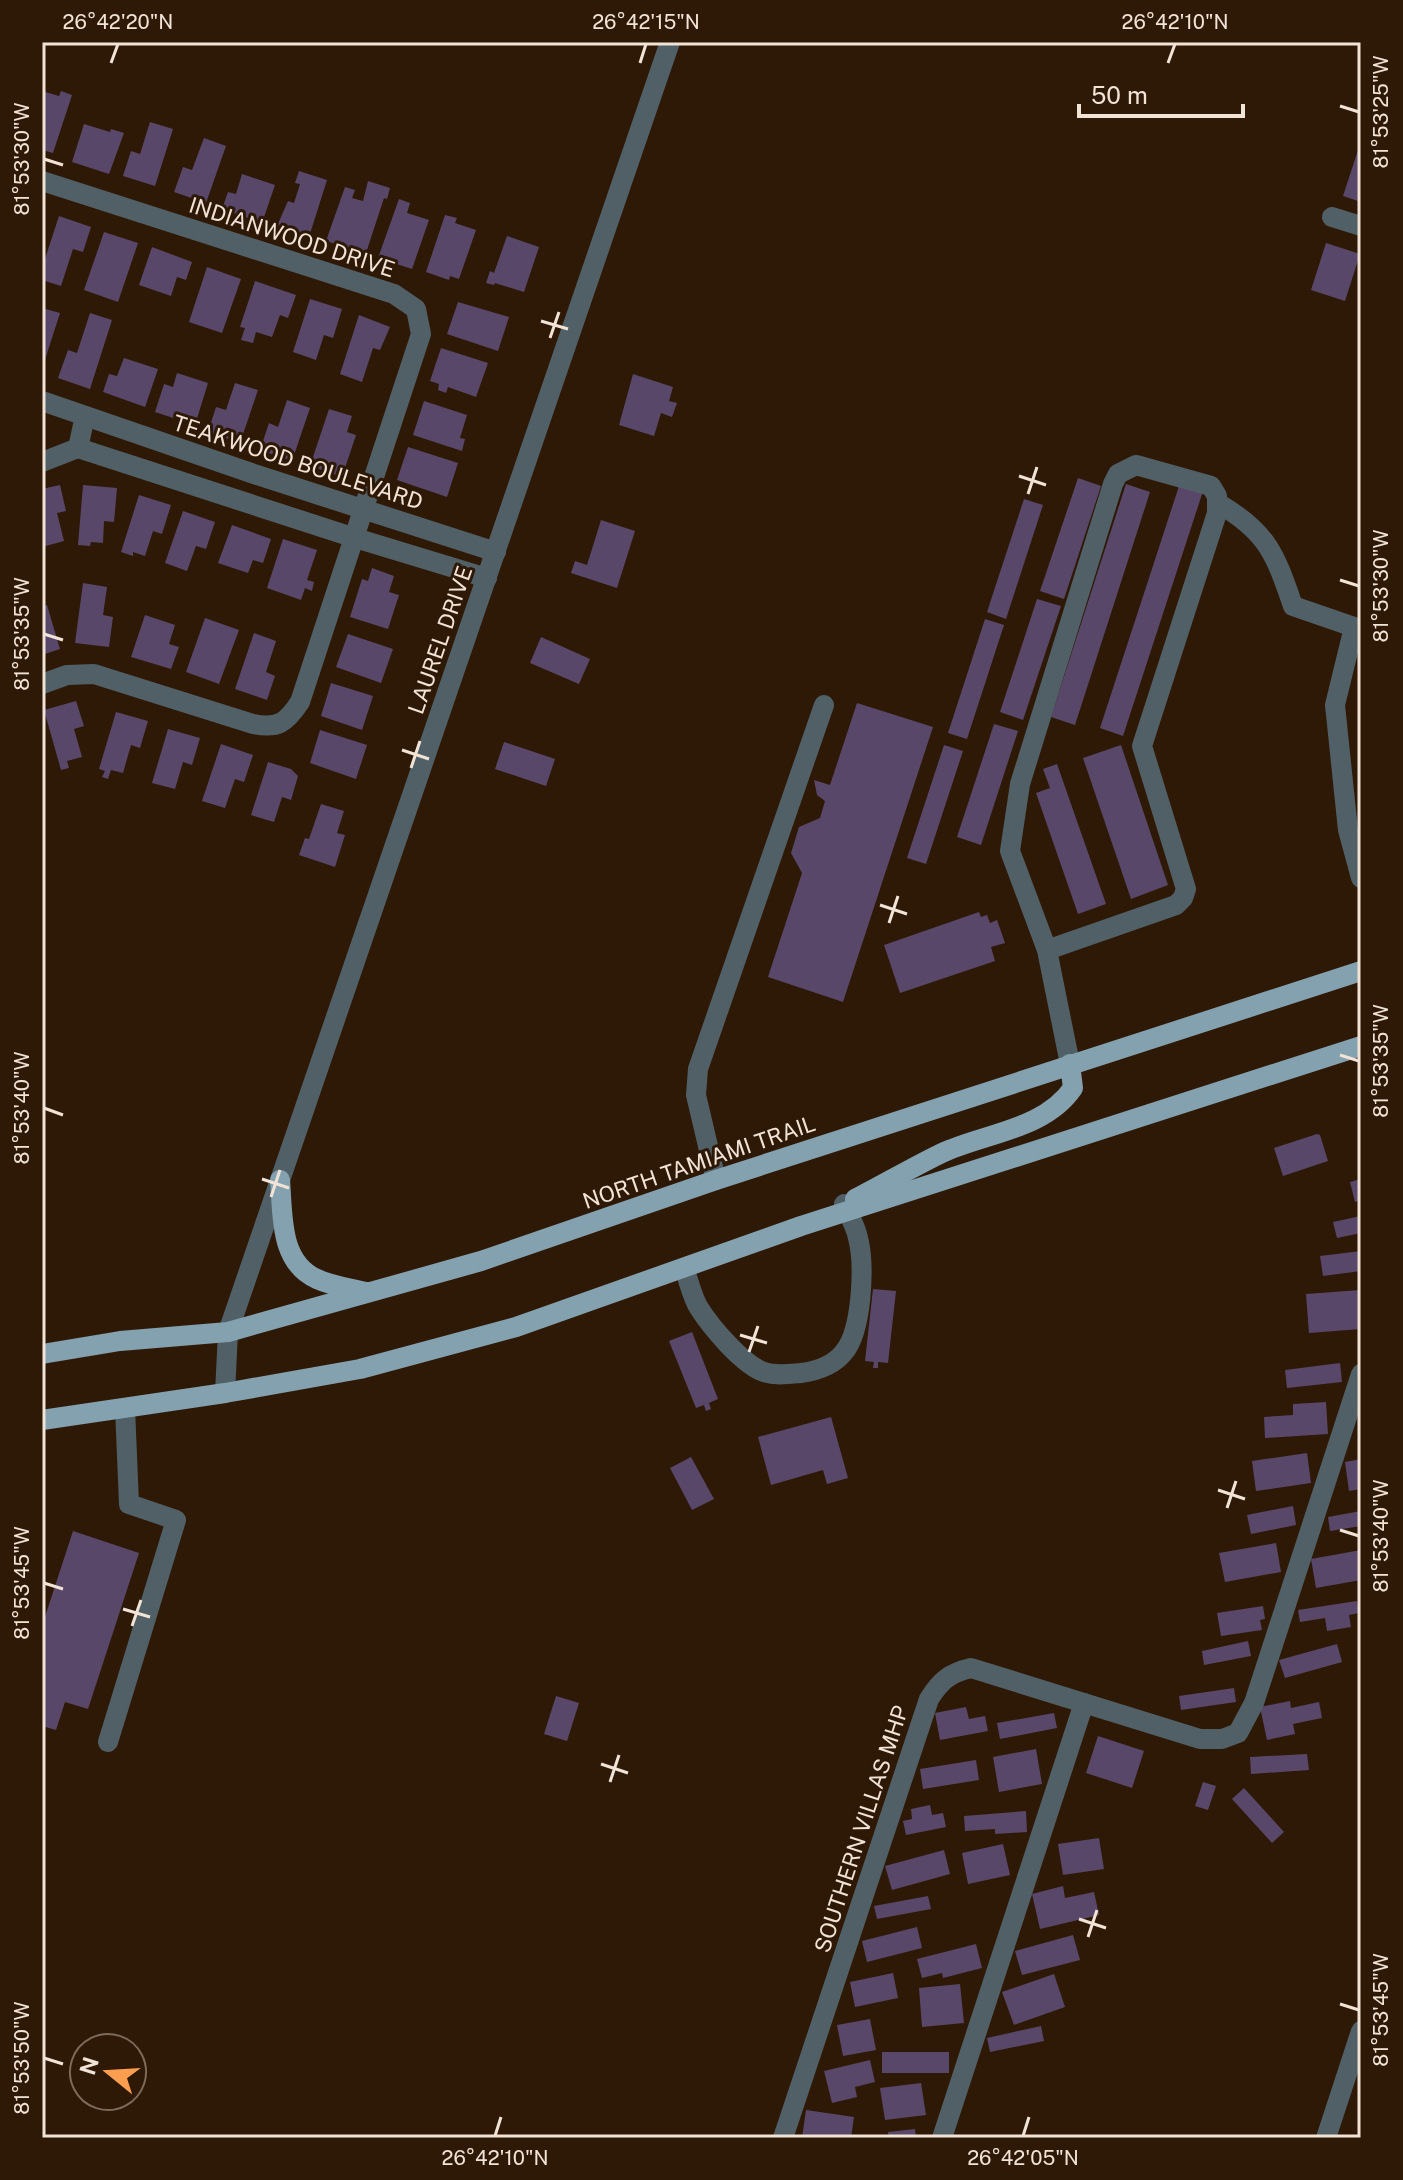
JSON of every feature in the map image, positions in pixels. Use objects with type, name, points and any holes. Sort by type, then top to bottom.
[{"type":"main road","name":"NORTH TAMIAMI TRAIL","points":[[42,1354],[120,1341],[228,1332],[481,1261],[716,1180],[1361,971]]},
{"type":"main road","points":[[42,1420],[360,1369],[502,1331],[846,1208],[1361,1046]]},
{"type":"main road","points":[[846,1208],[945,1152],[1037,1119],[1068,1096],[1073,1088],[1070,1064]]},
{"type":"main road","points":[[280,1180],[286,1239],[293,1260],[316,1279],[366,1292]]},
{"type":"street","name":"LAUREL DRIVE","points":[[225,1393],[228,1332],[670,42]]},
{"type":"street","name":"INDIANWOOD DRIVE","points":[[42,181],[394,294],[416,309],[421,334],[300,702],[288,719],[269,727],[253,724],[94,674],[67,675],[42,684]]},
{"type":"street","points":[[1332,217],[1361,226]]},
{"type":"street","name":"TEAKWOOD BOULEVARD","points":[[42,401],[496,552]]},
{"type":"street","points":[[78,448],[85,416]]},
{"type":"street","points":[[42,462],[78,448],[487,578]]},
{"type":"street","points":[[1047,950],[1176,905],[1186,889],[1142,746],[1218,503],[1211,486],[1136,465],[1118,474],[1113,484],[1020,784],[1012,829],[1010,851],[1047,950],[1070,1064]]},
{"type":"street","points":[[1218,503],[1243,518],[1277,558],[1293,606],[1354,627],[1335,705],[1348,830],[1361,878]]},
{"type":"street","points":[[716,1180],[696,1095],[698,1069],[824,705]]},
{"type":"street","points":[[684,1268],[698,1307],[751,1367],[767,1374],[809,1372],[831,1364],[844,1352],[852,1338],[859,1304],[862,1261],[858,1237],[846,1208]]},
{"type":"street","name":"SOUTHERN VILLAS MHP","points":[[783,2138],[929,1699],[940,1682],[954,1672],[971,1668],[1200,1739],[1222,1739],[1238,1733],[1254,1703],[1361,1374]]},
{"type":"street","points":[[108,1742],[176,1520],[129,1504],[125,1408]]},
{"type":"street","points":[[942,2138],[1084,1703]]},
{"type":"street","points":[[1326,2138],[1361,2031]]},
{"type":"building","points":[[42,91],[59,96],[61,91],[72,95],[53,153],[42,150]]},
{"type":"building","points":[[150,122],[173,129],[155,186],[123,176],[131,151],[140,154]]},
{"type":"building","points":[[84,124],[124,133],[109,174],[72,162]]},
{"type":"building","points":[[204,138],[226,146],[206,203],[174,192],[183,167],[192,170]]},
{"type":"building","points":[[1361,141],[1361,202],[1343,196]]},
{"type":"building","points":[[299,171],[327,180],[309,237],[277,226],[288,201],[294,203],[300,184],[295,183]]},
{"type":"building","points":[[242,174],[275,185],[262,223],[222,209],[228,192],[236,194]]},
{"type":"building","points":[[368,181],[390,188],[366,253],[326,241],[345,187],[355,190],[352,198],[363,201]]},
{"type":"building","points":[[399,199],[410,203],[407,213],[429,220],[412,269],[378,258]]},
{"type":"building","points":[[445,215],[457,218],[455,223],[476,230],[459,279],[450,276],[449,280],[426,272]]},
{"type":"building","points":[[59,216],[91,227],[83,252],[73,249],[61,286],[42,280],[42,268]]},
{"type":"building","points":[[104,232],[138,243],[118,302],[84,290]]},
{"type":"building","points":[[507,236],[539,247],[524,292],[486,283],[490,271],[494,273]]},
{"type":"building","points":[[1326,243],[1360,254],[1345,301],[1311,290]]},
{"type":"building","points":[[152,247],[192,262],[186,280],[177,277],[171,296],[139,285]]},
{"type":"building","points":[[207,267],[241,279],[222,333],[189,322]]},
{"type":"building","points":[[255,281],[296,295],[288,318],[280,315],[272,337],[256,332],[253,343],[241,340],[245,328],[240,327]]},
{"type":"building","points":[[310,299],[342,309],[333,338],[324,335],[316,360],[293,352]]},
{"type":"building","points":[[458,302],[509,317],[498,351],[447,334]]},
{"type":"building","points":[[42,308],[60,313],[43,366],[42,366]]},
{"type":"building","points":[[90,313],[112,320],[90,389],[58,378],[68,350],[77,353]]},
{"type":"building","points":[[359,315],[390,327],[380,350],[373,348],[362,382],[340,374]]},
{"type":"building","points":[[441,348],[488,363],[476,397],[448,387],[446,393],[438,390],[439,384],[430,381]]},
{"type":"building","points":[[124,358],[158,369],[145,407],[103,392],[109,374],[117,376]]},
{"type":"building","points":[[177,373],[208,383],[195,425],[155,412],[164,384],[173,387]]},
{"type":"building","points":[[633,374],[673,387],[669,401],[677,403],[672,417],[661,413],[654,436],[619,425]]},
{"type":"building","points":[[235,383],[258,390],[240,443],[208,432],[216,407],[226,410]]},
{"type":"building","points":[[287,400],[310,408],[292,461],[260,450],[269,423],[278,427]]},
{"type":"building","points":[[424,401],[467,415],[460,438],[465,439],[462,451],[413,435]]},
{"type":"building","points":[[329,409],[352,416],[347,432],[356,435],[342,477],[310,466]]},
{"type":"building","points":[[408,447],[458,463],[447,497],[397,480]]},
{"type":"building","points":[[1078,478],[1101,486],[1064,599],[1040,591]]},
{"type":"building","points":[[1181,480],[1204,488],[1123,736],[1100,728]]},
{"type":"building","points":[[1126,484],[1150,492],[1075,725],[1051,717]]},
{"type":"building","points":[[60,485],[66,511],[57,513],[64,541],[42,547],[42,489]]},
{"type":"building","points":[[83,485],[117,488],[114,522],[104,521],[103,543],[91,542],[90,546],[78,545]]},
{"type":"building","points":[[139,495],[171,505],[162,534],[153,531],[145,556],[133,552],[133,556],[121,552]]},
{"type":"building","points":[[1024,499],[1043,505],[1006,619],[987,612]]},
{"type":"building","points":[[183,511],[215,522],[206,549],[196,546],[187,571],[165,563]]},
{"type":"building","points":[[601,520],[635,531],[617,588],[571,573],[575,561],[587,565]]},
{"type":"building","points":[[232,525],[271,539],[263,563],[253,560],[248,573],[218,563]]},
{"type":"building","points":[[283,539],[317,550],[307,580],[314,582],[312,591],[305,588],[301,600],[267,588]]},
{"type":"building","points":[[372,568],[394,576],[389,592],[399,595],[388,629],[350,617],[362,579],[368,581]]},
{"type":"building","points":[[83,583],[107,587],[103,615],[113,617],[109,647],[75,643]]},
{"type":"building","points":[[1037,599],[1061,606],[1023,720],[1000,712]]},
{"type":"building","points":[[47,605],[60,649],[42,655],[42,607]]},
{"type":"building","points":[[145,615],[175,625],[169,644],[179,647],[171,669],[131,657]]},
{"type":"building","points":[[205,618],[239,630],[219,684],[186,672]]},
{"type":"building","points":[[985,619],[1004,625],[967,739],[948,733]]},
{"type":"building","points":[[254,633],[276,641],[266,672],[275,676],[267,700],[235,689]]},
{"type":"building","points":[[348,634],[393,649],[381,683],[336,667]]},
{"type":"building","points":[[541,637],[590,659],[579,684],[530,663]]},
{"type":"building","points":[[331,683],[373,696],[362,730],[321,716]]},
{"type":"building","points":[[76,701],[84,726],[74,729],[82,757],[67,761],[69,768],[61,770],[44,710]]},
{"type":"building","points":[[857,703],[933,727],[843,1002],[768,977],[802,873],[791,853],[799,827],[820,818],[825,801],[817,795],[814,780],[830,785]]},
{"type":"building","points":[[116,712],[148,721],[140,748],[131,745],[123,773],[111,770],[108,779],[102,777],[105,771],[99,769]]},
{"type":"building","points":[[994,724],[1018,731],[981,845],[957,837]]},
{"type":"building","points":[[168,729],[200,738],[192,765],[183,762],[175,789],[152,783]]},
{"type":"building","points":[[320,730],[367,745],[356,779],[310,763]]},
{"type":"building","points":[[504,742],[555,759],[546,786],[495,769]]},
{"type":"building","points":[[221,744],[253,755],[244,782],[235,779],[225,808],[202,801]]},
{"type":"building","points":[[944,745],[963,751],[926,864],[907,858]]},
{"type":"building","points":[[1121,745],[1168,885],[1131,899],[1083,758]]},
{"type":"building","points":[[268,762],[291,769],[298,776],[291,800],[282,797],[274,822],[251,815]]},
{"type":"building","points":[[1057,764],[1106,904],[1078,914],[1036,793],[1050,788],[1043,769]]},
{"type":"building","points":[[321,804],[344,811],[337,833],[345,835],[335,867],[299,855],[305,838],[309,839]]},
{"type":"building","points":[[979,912],[981,917],[987,915],[990,923],[997,920],[1005,943],[991,947],[995,961],[900,993],[884,945]]},
{"type":"building","points":[[1320,1135],[1328,1161],[1283,1176],[1274,1148]]},
{"type":"building","points":[[1361,1179],[1361,1200],[1355,1202],[1350,1182]]},
{"type":"building","points":[[1361,1216],[1361,1233],[1337,1238],[1333,1222]]},
{"type":"building","points":[[1361,1251],[1361,1271],[1323,1276],[1320,1256]]},
{"type":"building","points":[[873,1289],[896,1291],[888,1363],[878,1362],[878,1368],[873,1368],[874,1362],[865,1361]]},
{"type":"building","points":[[1360,1290],[1361,1329],[1309,1333],[1306,1294]]},
{"type":"building","points":[[692,1332],[718,1399],[709,1403],[711,1409],[706,1411],[704,1405],[696,1408],[669,1341]]},
{"type":"building","points":[[1340,1363],[1342,1382],[1287,1388],[1285,1370]]},
{"type":"building","points":[[1326,1402],[1328,1434],[1265,1438],[1264,1417],[1293,1415],[1293,1404]]},
{"type":"building","points":[[831,1417],[848,1478],[827,1484],[823,1470],[771,1485],[758,1437]]},
{"type":"building","points":[[1307,1453],[1311,1483],[1256,1491],[1252,1461]]},
{"type":"building","points":[[691,1457],[714,1499],[692,1510],[670,1468]]},
{"type":"building","points":[[1361,1459],[1361,1489],[1349,1491],[1345,1462]]},
{"type":"building","points":[[1293,1506],[1296,1525],[1251,1534],[1247,1515]]},
{"type":"building","points":[[1361,1511],[1361,1526],[1330,1531],[1328,1517]]},
{"type":"building","points":[[73,1531],[139,1553],[88,1709],[65,1702],[56,1730],[42,1726],[42,1626]]},
{"type":"building","points":[[1276,1543],[1281,1572],[1225,1582],[1219,1553]]},
{"type":"building","points":[[1361,1550],[1361,1580],[1316,1588],[1311,1559]]},
{"type":"building","points":[[1357,1601],[1359,1613],[1349,1615],[1351,1627],[1327,1631],[1325,1618],[1300,1622],[1298,1610]]},
{"type":"building","points":[[1263,1606],[1265,1619],[1260,1620],[1262,1630],[1221,1636],[1217,1613]]},
{"type":"building","points":[[1248,1641],[1251,1656],[1204,1665],[1202,1651]]},
{"type":"building","points":[[1337,1644],[1342,1662],[1285,1678],[1279,1660]]},
{"type":"building","points":[[1234,1688],[1236,1702],[1181,1710],[1179,1696]]},
{"type":"building","points":[[556,1696],[579,1703],[567,1741],[544,1734]]},
{"type":"building","points":[[1290,1701],[1291,1708],[1319,1702],[1322,1718],[1293,1724],[1295,1734],[1267,1740],[1260,1707]]},
{"type":"building","points":[[966,1707],[969,1719],[985,1716],[988,1731],[940,1740],[935,1713]]},
{"type":"building","points":[[1054,1713],[1057,1728],[1000,1739],[997,1723]]},
{"type":"building","points":[[1098,1736],[1144,1751],[1132,1788],[1086,1773]]},
{"type":"building","points":[[1036,1749],[1042,1784],[999,1792],[993,1757]]},
{"type":"building","points":[[1307,1754],[1309,1770],[1251,1774],[1250,1757]]},
{"type":"building","points":[[976,1760],[979,1780],[923,1789],[920,1769]]},
{"type":"building","points":[[1203,1782],[1216,1786],[1208,1810],[1195,1806]]},
{"type":"building","points":[[1244,1788],[1284,1832],[1272,1843],[1232,1799]]},
{"type":"building","points":[[930,1805],[932,1815],[943,1813],[946,1827],[906,1835],[903,1821],[912,1819],[911,1809]]},
{"type":"building","points":[[1026,1811],[1027,1832],[995,1834],[995,1829],[965,1831],[964,1816]]},
{"type":"building","points":[[1099,1838],[1104,1869],[1063,1875],[1058,1844]]},
{"type":"building","points":[[1003,1844],[1010,1875],[968,1884],[962,1853]]},
{"type":"building","points":[[944,1850],[950,1874],[892,1890],[885,1866]]},
{"type":"building","points":[[1063,1886],[1065,1898],[1094,1892],[1099,1915],[1040,1929],[1032,1894]]},
{"type":"building","points":[[928,1896],[931,1909],[877,1919],[874,1906]]},
{"type":"building","points":[[917,1927],[922,1948],[867,1962],[862,1941]]},
{"type":"building","points":[[1073,1935],[1080,1960],[1022,1975],[1015,1951]]},
{"type":"building","points":[[976,1944],[982,1968],[943,1978],[942,1973],[922,1978],[917,1959]]},
{"type":"building","points":[[893,1973],[898,1998],[855,2007],[850,1982]]},
{"type":"building","points":[[1054,1974],[1065,2007],[1014,2025],[1002,1992]]},
{"type":"building","points":[[960,1984],[964,2023],[922,2027],[919,1988]]},
{"type":"building","points":[[870,2019],[876,2050],[843,2056],[837,2025]]},
{"type":"building","points":[[1041,2026],[1044,2041],[990,2052],[987,2038]]},
{"type":"building","points":[[882,2052],[949,2052],[949,2073],[882,2073]]},
{"type":"building","points":[[870,2060],[875,2082],[855,2087],[857,2097],[832,2103],[824,2071]]},
{"type":"building","points":[[921,2083],[926,2115],[885,2120],[880,2088]]},
{"type":"building","points":[[806,2110],[854,2117],[851,2138],[802,2138]]},
{"type":"building","points":[[915,2129],[916,2138],[889,2138],[888,2132]]}]
